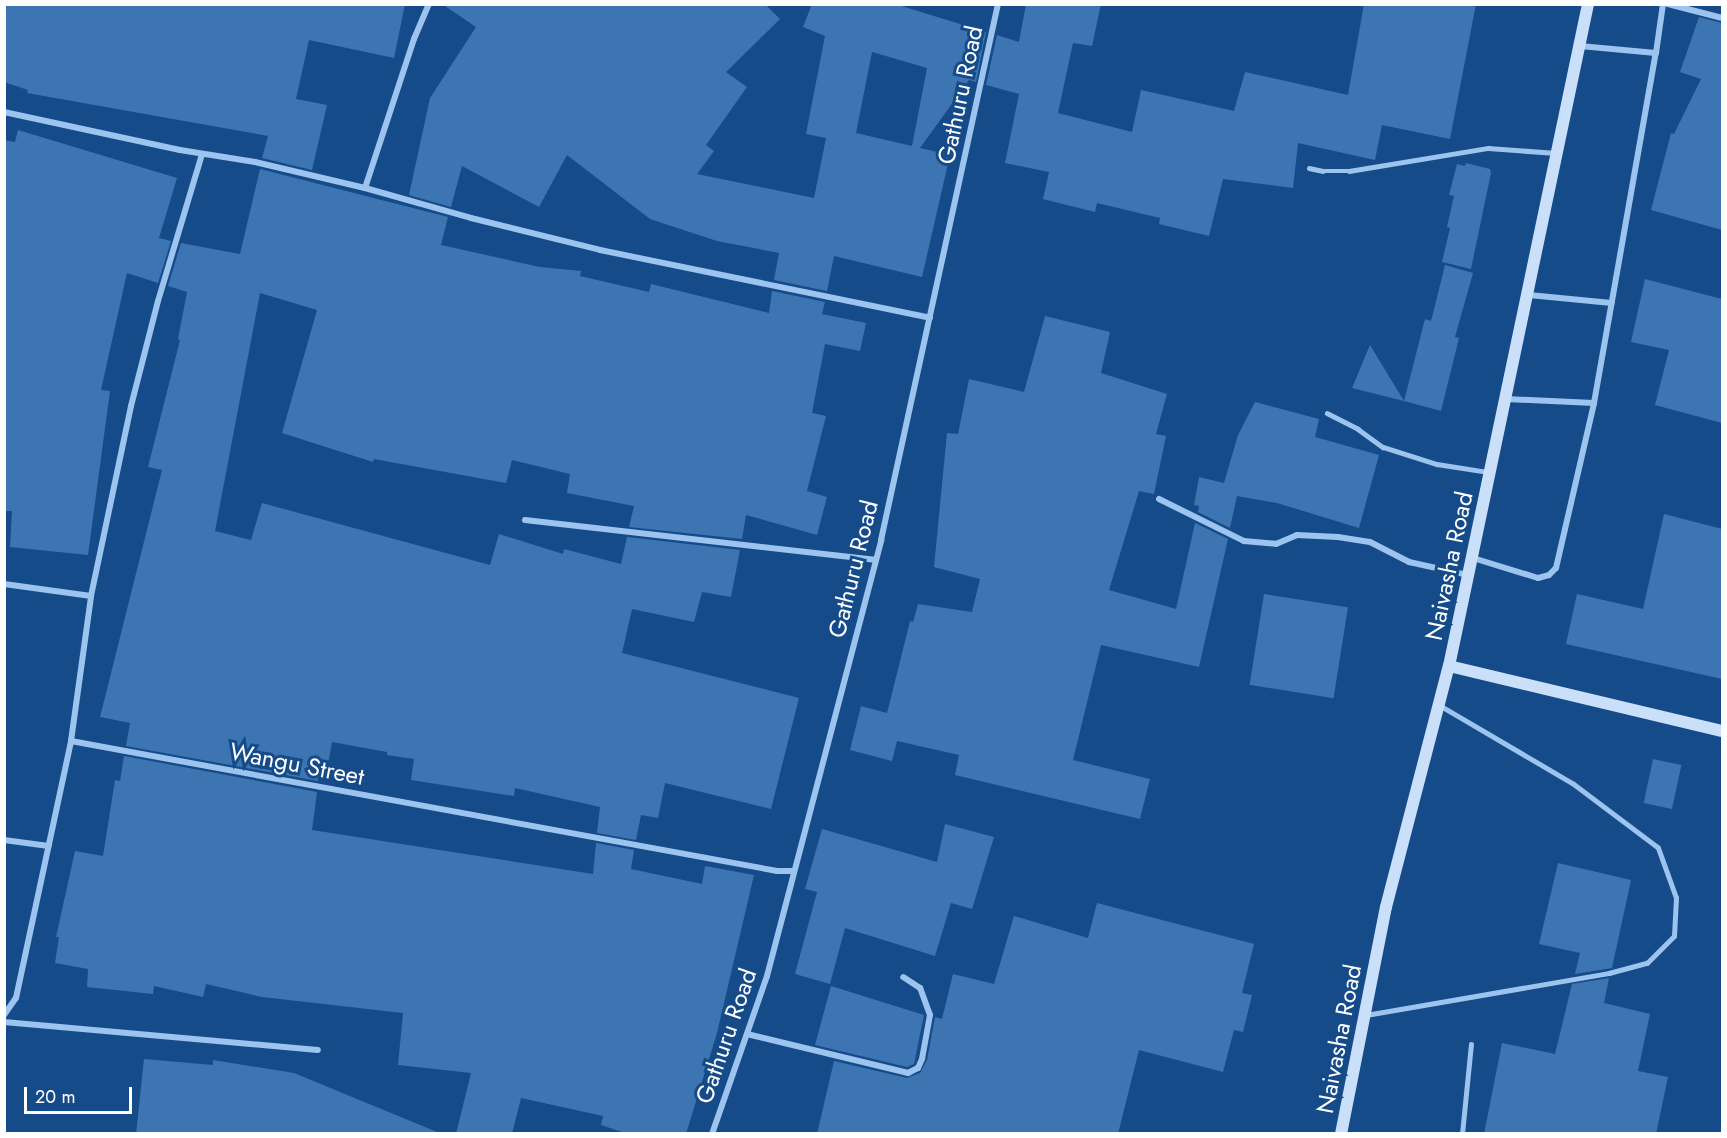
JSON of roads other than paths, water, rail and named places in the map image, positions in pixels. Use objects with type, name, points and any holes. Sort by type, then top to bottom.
[{"type":"main road","name":"Naivasha Road","points":[[1341,1134],[1386,907],[1449,666],[1473,558],[1588,4]]},
{"type":"main road","points":[[1449,666],[1722,731]]},
{"type":"street","points":[[365,188],[414,39],[429,4]]},
{"type":"street","name":"Gathuru Road","points":[[712,1134],[766,976],[875,560],[998,4]]},
{"type":"street","points":[[1473,558],[1538,578],[1549,575],[1556,568],[1594,404],[1663,4]]},
{"type":"street","points":[[1668,4],[1722,18]]},
{"type":"street","points":[[1580,46],[1656,53]]},
{"type":"street","points":[[4,112],[202,154],[255,162],[365,188],[471,218],[600,250],[930,318]]},
{"type":"street","points":[[4,1015],[16,998],[71,741],[91,596],[131,406],[158,301],[202,154]]},
{"type":"street","points":[[1529,295],[1612,303]]},
{"type":"street","points":[[1506,399],[1594,404]]},
{"type":"street","points":[[1159,500],[1244,541],[1275,544],[1296,535],[1338,537],[1370,542],[1409,562],[1469,575]]},
{"type":"street","points":[[525,520],[875,560]]},
{"type":"street","points":[[4,584],[91,596]]},
{"type":"street","name":"Wangu Street","points":[[71,741],[747,865],[794,871]]},
{"type":"street","points":[[4,840],[49,846]]},
{"type":"street","points":[[747,1034],[908,1073],[918,1068],[922,1059],[930,1015],[920,988],[903,977]]},
{"type":"street","points":[[4,1022],[318,1050]]},
{"type":"lane","points":[[1309,168],[1323,171],[1349,171],[1488,148],[1558,153]]},
{"type":"lane","points":[[1327,413],[1358,429],[1383,447],[1437,464],[1491,472]]},
{"type":"lane","points":[[1366,1015],[1609,973],[1647,963],[1674,936],[1676,898],[1658,848],[1573,784],[1439,705]]},
{"type":"lane","points":[[1462,1134],[1472,1044]]}]
